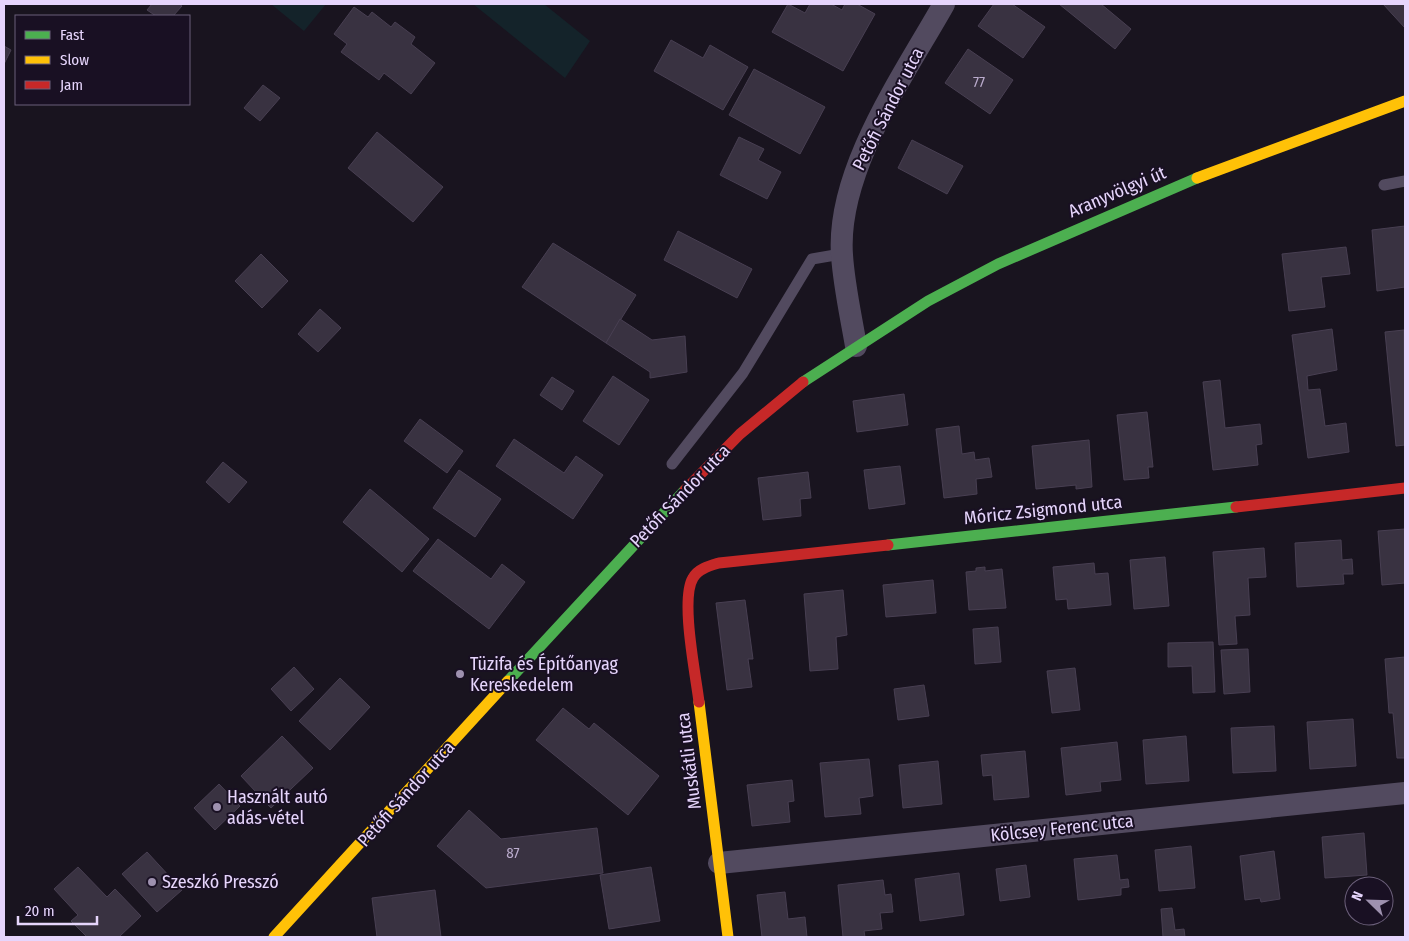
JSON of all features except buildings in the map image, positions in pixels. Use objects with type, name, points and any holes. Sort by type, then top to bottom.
[{"type":"street","name":"Petőfi Sándor utca","points":[[274,937],[655,521],[740,434],[804,381],[856,346],[842,254],[846,199],[860,160],[883,112],[944,4]]},
{"type":"street","name":"Aranyvölgyi út","points":[[856,346],[928,301],[998,264],[1074,229],[1185,182],[1405,101]]},
{"type":"street","name":"Móricz Zsigmond utca","points":[[691,581],[705,566],[720,563],[1405,488]]},
{"type":"street","name":"Muskátli utca","points":[[691,581],[687,592],[688,610],[728,937]]},
{"type":"street","name":"Kölcsey Ferenc utca","points":[[719,863],[1405,793]]},
{"type":"lane","points":[[1384,185],[1405,181]]},
{"type":"lane","points":[[672,464],[743,373],[812,259],[842,254]]},
{"type":"shaded area","points":[[271,4],[326,4],[304,31]]},
{"type":"shaded area","points":[[473,4],[544,4],[590,41],[565,78]]},
{"type":"traffic: fast","points":[[803,382],[928,301],[998,264],[1197,178]]},
{"type":"traffic: fast","points":[[508,681],[685,490]]},
{"type":"traffic: fast","points":[[888,545],[1236,507]]},
{"type":"traffic: slow","points":[[1197,178],[1405,101]]},
{"type":"traffic: slow","points":[[274,937],[508,681]]},
{"type":"traffic: slow","points":[[699,702],[728,937]]},
{"type":"traffic: jam","points":[[685,490],[740,434],[803,382]]},
{"type":"traffic: jam","points":[[1236,507],[1405,488]]},
{"type":"traffic: jam","points":[[699,702],[688,620],[689,588],[698,572],[719,563],[888,545]]},
{"type":"place","name":"Tüzifa és Építőanyag Kereskedelem","points":[[460,674]]},
{"type":"place","name":"Használt autó adás-vétel","points":[[217,807]]},
{"type":"place","name":"Szeszkó Presszó","points":[[152,882]]}]
